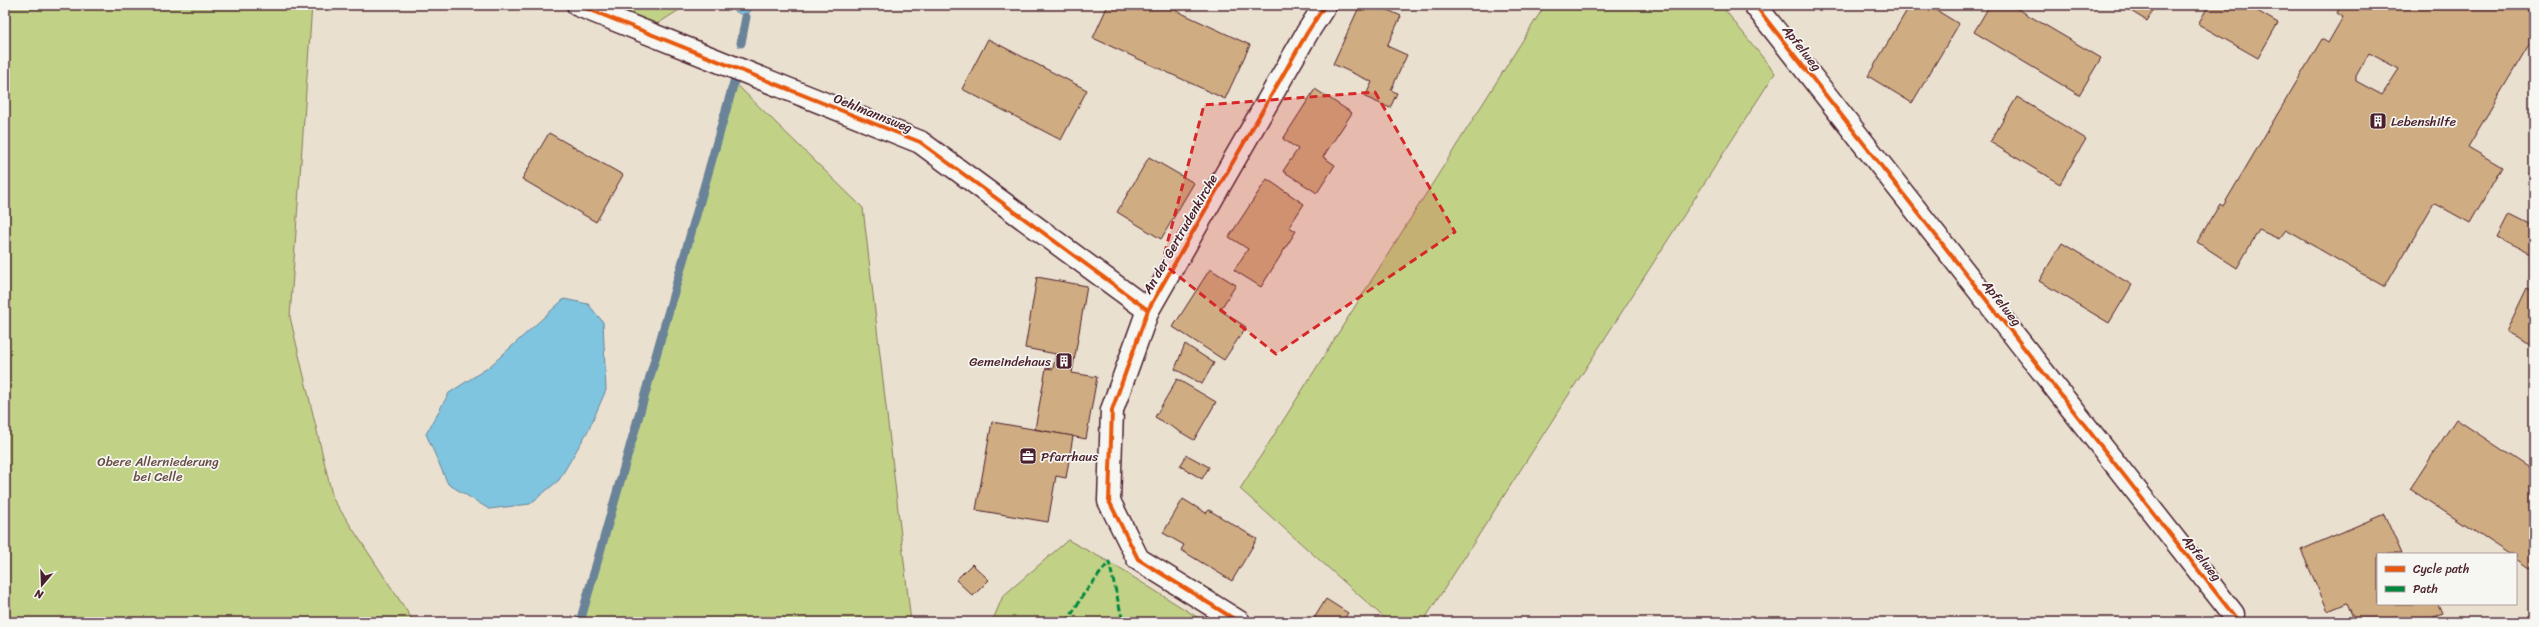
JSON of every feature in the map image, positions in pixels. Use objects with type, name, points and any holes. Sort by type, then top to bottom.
[{"type":"street","name":"Oehlmannsweg","points":[[578,5],[920,142],[1148,310]]},
{"type":"street","name":"An der Gertrudenkirche","points":[[1239,622],[1138,558],[1109,501],[1112,410],[1148,310],[1307,32],[1325,5]]},
{"type":"street","name":"Apfelweg","points":[[1755,5],[2233,614]]},
{"type":"highlighted area","points":[[1375,92],[1455,232],[1276,354],[1162,263],[1204,105]]},
{"type":"green space","name":"Obere Allerniederung bei Celle","points":[[5,5],[312,5],[290,317],[333,499],[414,622],[5,622]]},
{"type":"green space","points":[[598,5],[687,5],[654,26]]},
{"type":"green space","points":[[1545,5],[1721,5],[1775,73],[1423,622],[1389,622],[1240,489]]},
{"type":"green space","points":[[734,82],[863,208],[911,622],[580,622]]},
{"type":"green space","points":[[1068,540],[1109,562],[1205,622],[992,622],[1003,596]]},
{"type":"water","points":[[728,5],[755,5],[746,17],[729,8]]},
{"type":"water","points":[[564,299],[588,304],[603,322],[606,390],[589,429],[559,480],[530,504],[489,509],[448,484],[426,434],[449,393],[489,367]]},
{"type":"building","points":[[1108,5],[1164,5],[1250,45],[1225,99],[1093,38]]},
{"type":"building","points":[[1360,5],[1377,5],[1401,16],[1387,46],[1407,55],[1391,90],[1397,93],[1390,108],[1365,97],[1372,82],[1333,64]]},
{"type":"building","points":[[1910,5],[1928,5],[1959,24],[1912,103],[1868,76]]},
{"type":"building","points":[[1990,5],[2011,5],[2101,58],[2079,95],[1974,32]]},
{"type":"building","points":[[2121,5],[2156,5],[2147,21]]},
{"type":"building","points":[[2209,5],[2247,5],[2278,23],[2258,58],[2198,24]]},
{"type":"building","name":"Lebenshilfe","points":[[2341,5],[2534,5],[2534,36],[2468,147],[2502,167],[2470,223],[2434,203],[2385,287],[2286,230],[2279,239],[2259,230],[2237,268],[2197,242],[2220,204],[2223,206],[2322,39],[2328,43],[2343,17],[2337,13]],"holes":[[[2369,53],[2399,69],[2382,95],[2356,81],[2356,76]]]},
{"type":"building","points":[[988,39],[1087,90],[1061,140],[962,89]]},
{"type":"building","points":[[1315,89],[1352,113],[1323,157],[1335,165],[1317,193],[1283,171],[1298,149],[1283,139]]},
{"type":"building","points":[[2017,97],[2086,139],[2060,184],[1990,142]]},
{"type":"building","points":[[549,133],[623,175],[596,222],[522,179]]},
{"type":"building","points":[[1149,157],[1194,183],[1161,239],[1117,212]]},
{"type":"building","points":[[2534,165],[2534,177],[2529,174]]},
{"type":"building","points":[[1267,179],[1304,204],[1289,227],[1296,231],[1261,287],[1234,270],[1248,249],[1229,237]]},
{"type":"building","points":[[2510,214],[2534,226],[2534,255],[2498,237]]},
{"type":"building","points":[[2062,243],[2132,285],[2109,323],[2039,281]]},
{"type":"building","points":[[1210,269],[1236,285],[1220,310],[1246,327],[1224,360],[1173,327]]},
{"type":"building","name":"Gemeindehaus","points":[[1037,277],[1087,286],[1072,373],[1097,377],[1086,439],[1035,429],[1046,368],[1053,369],[1056,354],[1025,348]]},
{"type":"building","points":[[2527,288],[2534,292],[2534,346],[2506,332]]},
{"type":"building","points":[[1185,344],[1214,363],[1202,384],[1175,369]]},
{"type":"building","points":[[1177,379],[1216,402],[1194,440],[1155,417]]},
{"type":"building","points":[[2456,419],[2534,471],[2534,561],[2529,568],[2517,560],[2517,553],[2507,553],[2410,489]]},
{"type":"building","name":"Pfarrhaus","points":[[992,422],[1073,436],[1066,478],[1056,476],[1048,522],[976,510]]},
{"type":"building","points":[[1187,455],[1209,467],[1202,479],[1180,466]]},
{"type":"building","points":[[1183,499],[1206,513],[1209,510],[1257,539],[1232,581],[1181,550],[1184,545],[1163,533]]},
{"type":"building","points":[[2384,514],[2402,553],[2377,553],[2377,605],[2438,605],[2442,613],[2430,619],[2431,622],[2355,622],[2347,603],[2328,611],[2301,550]]},
{"type":"building","points":[[972,564],[989,580],[973,596],[956,580]]},
{"type":"building","points":[[1326,599],[1348,613],[1342,622],[1316,622],[1313,620]]},
{"type":"waterway","points":[[741,43],[746,17]]},
{"type":"waterway","points":[[580,622],[734,82]]},
{"type":"marked path","points":[[1067,622],[1083,595],[1109,562],[1123,622]]},
{"type":"cycle path","points":[[578,5],[920,142],[1148,310]]},
{"type":"cycle path","points":[[1239,622],[1138,559],[1109,501],[1112,410],[1148,310],[1307,33],[1325,5]]},
{"type":"cycle path","points":[[1755,5],[2239,622]]},
{"type":"place","name":"Lebenshilfe","points":[[2378,121]]},
{"type":"place","name":"Gemeindehaus","points":[[1064,361]]},
{"type":"place","name":"Pfarrhaus","points":[[1028,456]]}]
